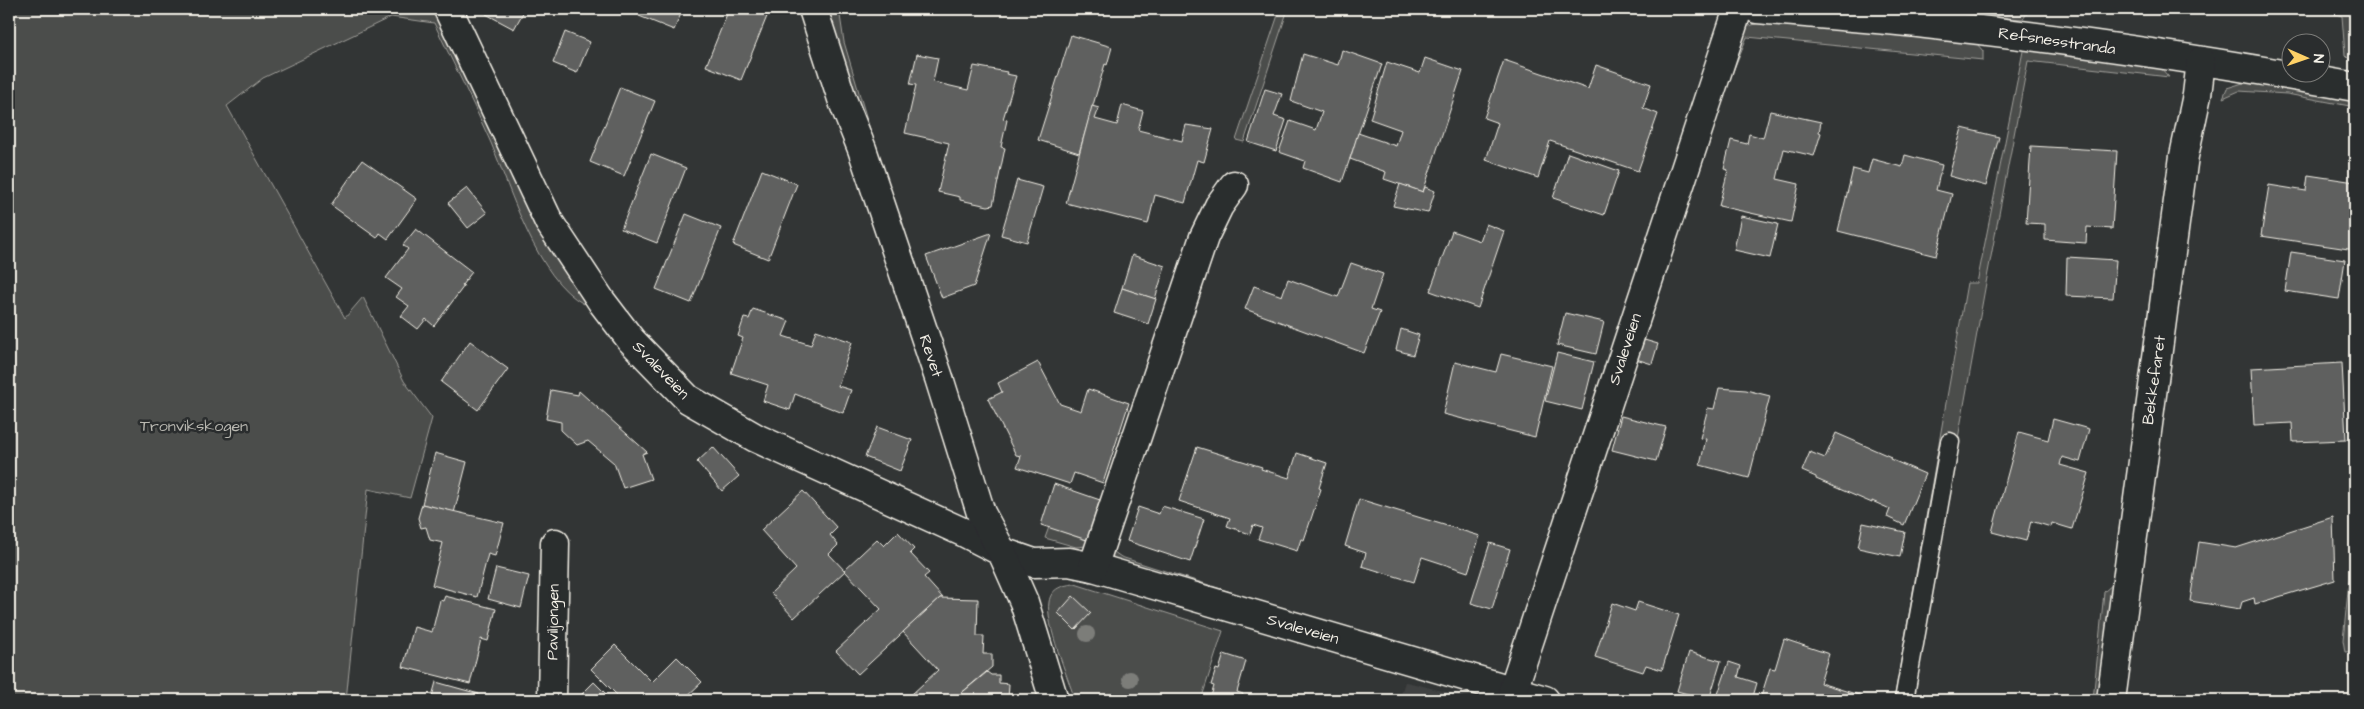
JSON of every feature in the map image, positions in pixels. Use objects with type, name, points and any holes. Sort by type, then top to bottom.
[{"type":"street","name":"Svaleveien","points":[[448,9],[550,222],[602,302],[631,340],[667,380],[688,399],[756,438],[965,533],[1002,552],[1034,563],[1069,562],[1093,567],[1545,700]]},
{"type":"street","name":"Revet","points":[[813,9],[842,100],[862,149],[939,378],[981,514],[1002,552],[1024,602],[1054,700]]},
{"type":"street","name":"Svaleveien","points":[[1513,690],[1738,9]]},
{"type":"street","name":"Refsnesstranda","points":[[1756,9],[1926,24],[2201,61],[2355,87]]},
{"type":"street","name":"Bekkefaret","points":[[2111,700],[2183,166],[2197,95],[2201,61]]},
{"type":"street","points":[[1093,567],[1204,237],[1219,206],[1234,185]]},
{"type":"street","name":"Paviljongen","points":[[552,700],[555,543]]},
{"type":"lane","points":[[1904,700],[1950,442]]},
{"type":"shaded area","points":[[1405,682],[1411,683],[1477,700],[1399,700]]},
{"type":"green space","name":"Tronvikskogen","points":[[9,9],[437,9],[586,300],[584,304],[567,292],[552,275],[539,254],[527,232],[491,143],[434,23],[391,17],[263,78],[227,106],[345,318],[363,297],[404,381],[432,418],[410,498],[368,489],[346,700],[9,700]]},
{"type":"green space","points":[[825,9],[839,9],[844,42],[882,170],[879,174]]},
{"type":"green space","points":[[1280,9],[1288,9],[1244,142],[1236,140]]},
{"type":"green space","points":[[1882,9],[2030,9],[2023,19]]},
{"type":"green space","points":[[2319,9],[2355,9],[2355,65],[2345,55],[2342,16]]},
{"type":"green space","points":[[1765,21],[1972,38],[1983,51],[1983,60],[1747,37],[1701,149],[1746,27]]},
{"type":"green space","points":[[2024,46],[2158,65],[2169,77],[2028,61],[1911,700],[1894,700],[1967,283],[1977,283]]},
{"type":"green space","points":[[2246,82],[2279,84],[2355,98],[2355,107],[2287,94],[2239,91],[2223,98],[2227,88]]},
{"type":"green space","points":[[1100,500],[1103,501],[1086,546],[1076,547],[1045,538],[1049,527],[1086,540]]},
{"type":"green space","points":[[2355,523],[2355,651],[2345,652],[2343,640]]},
{"type":"green space","points":[[1111,546],[1114,552],[1121,557],[1234,593],[1231,598],[1115,559],[1109,552]]},
{"type":"green space","points":[[2114,583],[2097,700],[2093,700],[2104,592]]},
{"type":"green space","points":[[1075,584],[1223,631],[1201,700],[1075,700],[1050,623],[1049,602],[1055,590],[1062,586]]},
{"type":"building","points":[[489,9],[525,9],[514,29],[486,14]]},
{"type":"building","points":[[642,9],[683,9],[674,30],[639,16]]},
{"type":"building","points":[[729,9],[770,9],[741,80],[706,66]]},
{"type":"building","points":[[565,32],[590,42],[577,73],[553,63]]},
{"type":"building","points":[[1071,35],[1112,47],[1107,65],[1105,64],[1079,153],[1038,140]]},
{"type":"building","points":[[1342,50],[1382,64],[1342,182],[1303,168],[1305,161],[1279,152],[1290,121],[1316,130],[1322,112],[1291,101],[1303,54],[1338,65]]},
{"type":"building","points":[[917,54],[938,58],[933,82],[968,90],[974,66],[1007,72],[1006,74],[1016,76],[1003,119],[1007,120],[1001,147],[1005,148],[993,205],[988,206],[960,200],[960,197],[938,192],[949,143],[905,133],[916,85],[910,84]]},
{"type":"building","points":[[1425,58],[1463,71],[1423,192],[1384,179],[1386,172],[1350,159],[1358,133],[1396,146],[1401,130],[1370,119],[1387,62],[1420,73]]},
{"type":"building","points":[[1504,60],[1588,89],[1596,65],[1651,84],[1643,108],[1658,114],[1638,171],[1550,141],[1538,178],[1486,160],[1498,123],[1484,118]]},
{"type":"building","points":[[620,87],[655,101],[624,176],[590,162]]},
{"type":"building","points":[[1265,89],[1282,94],[1274,116],[1286,120],[1276,151],[1248,142]]},
{"type":"building","points":[[1122,105],[1143,111],[1138,130],[1182,141],[1186,125],[1213,129],[1204,162],[1197,160],[1185,203],[1155,195],[1148,224],[1066,203],[1092,106],[1099,108],[1095,119],[1117,125]]},
{"type":"building","points":[[1770,111],[1821,122],[1819,132],[1821,133],[1814,156],[1784,149],[1777,179],[1799,184],[1791,222],[1719,206],[1728,170],[1724,169],[1731,140],[1747,144],[1749,134],[1763,138]]},
{"type":"building","points":[[1962,128],[1999,137],[1986,186],[1949,176]]},
{"type":"building","points":[[2031,146],[2117,151],[2112,229],[2087,227],[2086,243],[2045,240],[2045,224],[2026,223]]},
{"type":"building","points":[[1568,153],[1619,171],[1604,215],[1553,198]]},
{"type":"building","points":[[651,154],[686,168],[657,243],[621,229]]},
{"type":"building","points":[[1905,155],[1942,165],[1936,190],[1952,194],[1936,256],[1838,231],[1853,169],[1868,173],[1872,159],[1902,167]]},
{"type":"building","points":[[362,160],[417,199],[388,239],[380,233],[377,238],[331,205]]},
{"type":"building","points":[[762,170],[797,184],[768,259],[733,245]]},
{"type":"building","points":[[2308,175],[2355,182],[2355,250],[2261,236],[2269,185],[2306,191]]},
{"type":"building","points":[[1017,180],[1043,187],[1027,242],[1001,235]]},
{"type":"building","points":[[1400,184],[1423,192],[1425,187],[1435,191],[1428,213],[1393,206]]},
{"type":"building","points":[[467,188],[487,213],[468,228],[448,203]]},
{"type":"building","points":[[686,214],[721,228],[691,303],[656,289]]},
{"type":"building","points":[[1741,216],[1778,224],[1770,258],[1734,250]]},
{"type":"building","points":[[1486,224],[1504,231],[1478,308],[1430,291],[1452,231],[1480,241]]},
{"type":"building","points":[[416,229],[472,272],[462,285],[464,286],[434,326],[426,319],[418,329],[401,316],[409,306],[396,297],[402,289],[386,278],[408,249],[403,245]]},
{"type":"building","points":[[991,233],[974,286],[942,298],[926,256]]},
{"type":"building","points":[[2291,252],[2345,260],[2339,299],[2285,291]]},
{"type":"building","points":[[1132,255],[1165,266],[1155,299],[1122,288]]},
{"type":"building","points":[[2067,257],[2116,260],[2113,298],[2066,296]]},
{"type":"building","points":[[1351,263],[1383,274],[1371,309],[1380,312],[1364,353],[1245,309],[1254,286],[1282,296],[1288,279],[1338,297]]},
{"type":"building","points":[[1122,288],[1156,299],[1148,324],[1114,313]]},
{"type":"building","points":[[753,309],[789,321],[783,336],[811,345],[816,330],[852,342],[838,386],[851,390],[843,413],[795,394],[790,410],[763,401],[768,385],[731,373],[743,338],[738,336],[744,318],[749,319]]},
{"type":"building","points":[[1565,313],[1604,322],[1596,354],[1557,345]]},
{"type":"building","points":[[1401,329],[1419,335],[1413,355],[1396,350]]},
{"type":"building","points":[[1641,339],[1658,344],[1652,364],[1636,359]]},
{"type":"building","points":[[470,341],[508,369],[478,410],[441,382]]},
{"type":"building","points":[[1557,353],[1594,362],[1582,410],[1545,401]]},
{"type":"building","points":[[1501,354],[1552,366],[1535,437],[1443,414],[1455,362],[1496,372]]},
{"type":"building","points":[[1038,362],[1060,404],[1081,411],[1088,389],[1129,403],[1103,483],[1074,473],[1070,484],[1017,467],[1021,456],[1016,455],[988,399],[1002,392],[998,383]]},
{"type":"building","points":[[2342,363],[2346,440],[2293,442],[2292,423],[2254,425],[2251,368]]},
{"type":"building","points":[[1719,388],[1746,390],[1770,396],[1749,478],[1700,465],[1706,439],[1700,438],[1708,408],[1714,409]]},
{"type":"building","points":[[551,390],[578,395],[579,391],[647,452],[642,454],[651,479],[623,488],[614,463],[588,441],[577,445],[561,430],[561,422],[546,419]]},
{"type":"building","points":[[1621,416],[1666,427],[1656,461],[1612,450]]},
{"type":"building","points":[[2053,419],[2089,429],[2080,462],[2062,457],[2060,465],[2089,473],[2072,529],[2052,523],[2051,527],[2031,521],[2026,541],[1992,532],[2019,432],[2048,440]]},
{"type":"building","points":[[877,427],[912,440],[900,471],[865,457]]},
{"type":"building","points":[[1836,433],[1925,474],[1904,525],[1887,517],[1890,509],[1816,479],[1816,477],[1802,471],[1810,452],[1825,458]]},
{"type":"building","points":[[713,447],[739,476],[722,491],[697,462]]},
{"type":"building","points":[[1197,447],[1262,467],[1261,469],[1289,478],[1297,453],[1327,463],[1319,488],[1321,489],[1304,540],[1301,539],[1297,551],[1258,539],[1262,528],[1253,525],[1250,534],[1227,526],[1230,518],[1179,501]]},
{"type":"building","points":[[435,453],[467,462],[454,513],[422,504]]},
{"type":"building","points":[[1054,484],[1100,500],[1087,540],[1041,525]]},
{"type":"building","points":[[803,491],[837,528],[830,535],[838,545],[829,554],[845,571],[794,618],[771,593],[796,569],[761,530]]},
{"type":"building","points":[[1359,499],[1480,536],[1468,572],[1422,557],[1414,582],[1362,566],[1366,553],[1345,546]]},
{"type":"building","points":[[422,504],[504,523],[495,556],[488,554],[477,597],[432,585],[443,543],[430,540],[426,527],[421,528],[418,518]]},
{"type":"building","points":[[1162,506],[1204,519],[1190,562],[1127,541],[1138,507],[1159,514]]},
{"type":"building","points":[[2333,517],[2335,580],[2255,604],[2254,598],[2242,602],[2240,609],[2190,601],[2199,542],[2236,548]]},
{"type":"building","points":[[1863,523],[1905,532],[1900,557],[1858,548]]},
{"type":"building","points":[[898,532],[914,549],[910,553],[929,573],[924,577],[943,598],[940,598],[858,674],[836,651],[881,609],[844,570],[877,539],[884,546]]},
{"type":"building","points":[[1490,543],[1510,549],[1492,609],[1471,603]]},
{"type":"building","points":[[496,568],[529,576],[521,608],[488,599]]},
{"type":"building","points":[[445,596],[496,609],[488,641],[481,639],[470,684],[403,667],[414,627],[432,632],[440,600],[443,601]]},
{"type":"building","points":[[1073,596],[1091,613],[1075,630],[1058,613]]},
{"type":"building","points":[[940,598],[978,599],[977,636],[984,636],[983,654],[992,654],[992,667],[953,700],[917,700],[911,695],[938,670],[903,632]]},
{"type":"building","points":[[1638,602],[1679,615],[1662,670],[1646,665],[1643,672],[1595,657],[1612,603],[1635,611]]},
{"type":"building","points":[[1784,639],[1829,654],[1820,683],[1862,696],[1861,700],[1760,700],[1770,668],[1775,669]]},
{"type":"building","points":[[615,645],[652,682],[677,657],[702,682],[683,700],[622,700],[591,669]]},
{"type":"building","points":[[1689,652],[1721,661],[1709,700],[1677,691]]},
{"type":"building","points":[[1224,654],[1246,661],[1237,692],[1243,694],[1241,700],[1210,700],[1214,686],[1211,685],[1216,669],[1219,670]]},
{"type":"building","points":[[1729,662],[1741,666],[1738,677],[1757,683],[1752,700],[1716,700]]},
{"type":"building","points":[[987,672],[991,675],[999,675],[999,683],[1009,684],[1008,700],[953,700]]},
{"type":"building","points":[[436,682],[479,694],[478,700],[431,700]]},
{"type":"building","points":[[594,682],[612,700],[588,700],[582,694]]}]
